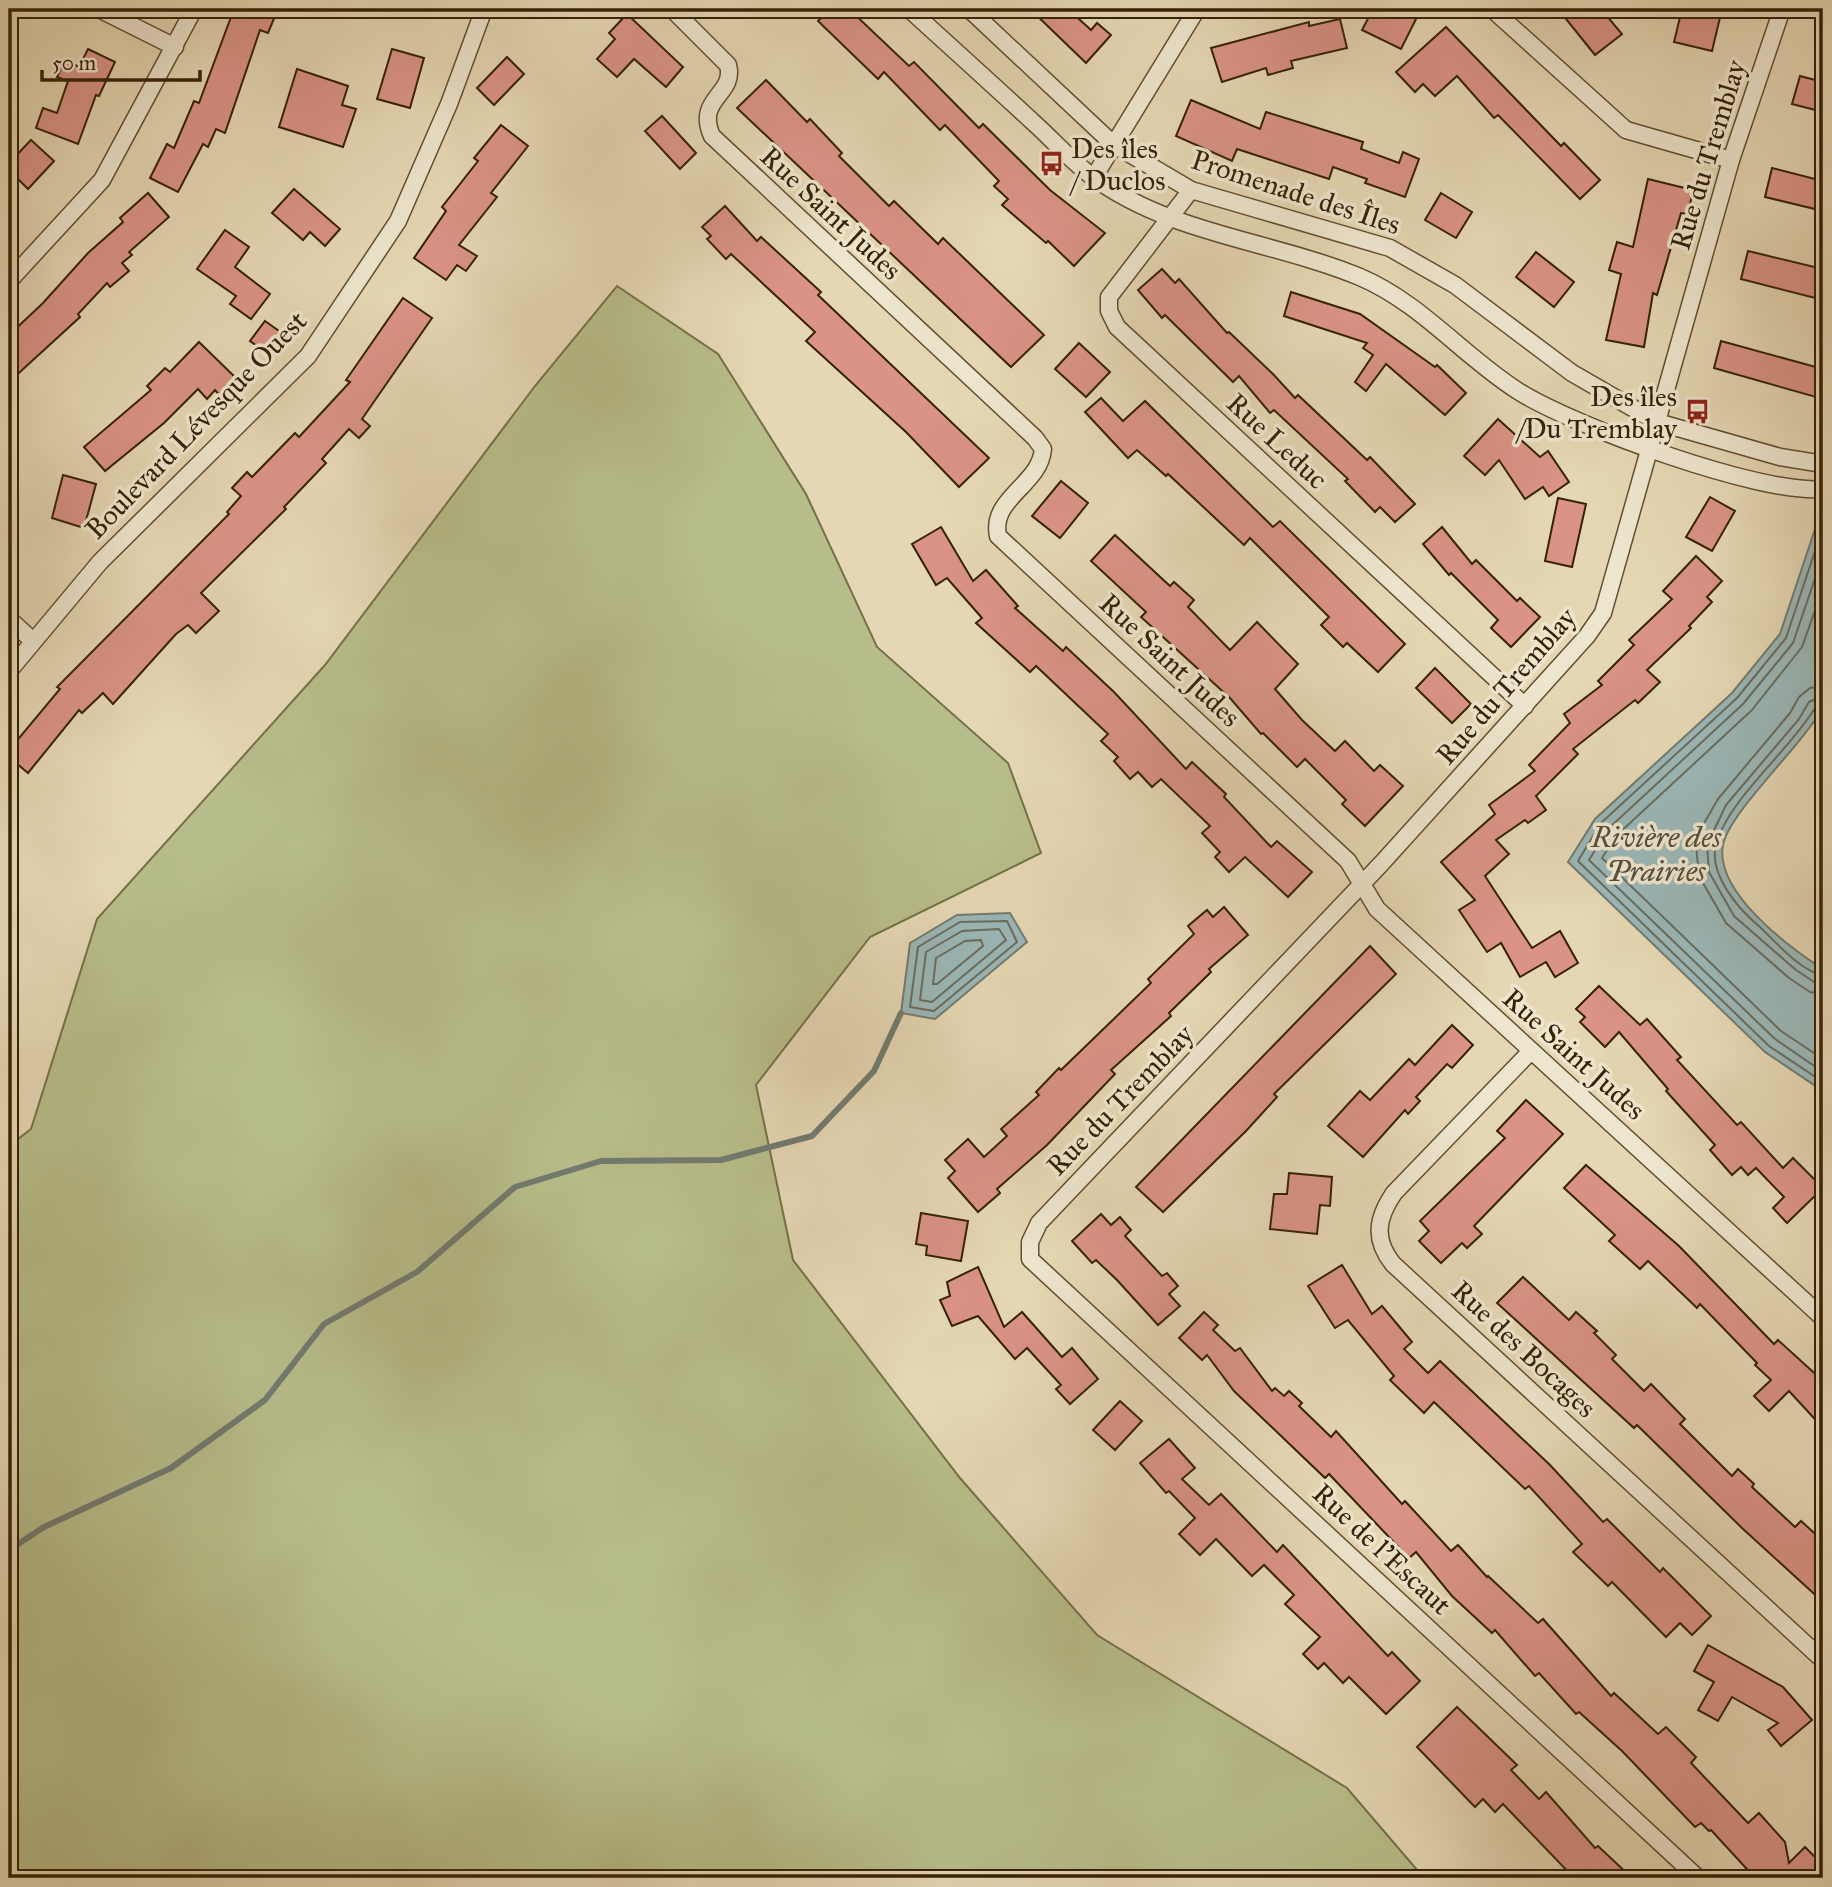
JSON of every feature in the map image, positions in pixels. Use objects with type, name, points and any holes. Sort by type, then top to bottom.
[{"type":"street","points":[[99,9],[175,47]]},
{"type":"street","points":[[9,281],[102,180],[194,9]]},
{"type":"street","name":"Boulevard Lévesque Ouest","points":[[9,671],[100,562],[308,356],[398,221],[449,104],[484,9]]},
{"type":"street","name":"Rue Saint Judes","points":[[672,9],[729,65],[730,71],[723,89],[708,107],[706,121],[712,136],[1044,449],[1042,462],[1000,510],[996,525],[998,536],[1348,862],[1377,909],[1823,1318]]},
{"type":"street","points":[[909,9],[1094,177],[1167,217],[1298,255],[1362,278],[1413,306],[1518,391],[1570,418],[1751,480],[1798,490],[1822,490]]},
{"type":"street","name":"Promenade des Îles","points":[[969,9],[1113,144],[1191,190],[1390,248],[1455,285],[1572,373],[1657,422],[1780,457],[1823,464]]},
{"type":"street","points":[[1094,177],[1197,9]]},
{"type":"street","points":[[1492,9],[1626,130],[1731,160]]},
{"type":"street","name":"Rue du Tremblay","points":[[1030,1259],[1030,1242],[1039,1223],[1362,884],[1525,706],[1587,636],[1603,613],[1731,160],[1782,9]]},
{"type":"street","name":"Rue Leduc","points":[[1191,190],[1167,217],[1109,296],[1109,311],[1117,327],[1525,706]]},
{"type":"street","points":[[9,619],[33,641]]},
{"type":"street","name":"Rue des Bocages","points":[[1531,1051],[1394,1193],[1379,1220],[1380,1244],[1393,1264],[1823,1660]]},
{"type":"street","name":"Rue de l'Escaut","points":[[1030,1259],[1698,1878]]},
{"type":"green space","points":[[617,286],[718,354],[806,494],[877,647],[1008,763],[1041,853],[870,937],[756,1085],[793,1260],[960,1478],[1097,1635],[1347,1788],[1424,1878],[9,1878],[9,1146],[31,1129],[97,919],[325,665],[535,386]]},
{"type":"water","name":"Rivière des Prairies","points":[[1823,505],[1823,707],[1800,740],[1738,815],[1723,845],[1723,863],[1730,881],[1757,916],[1792,947],[1823,969],[1823,1091],[1765,1052],[1568,862],[1595,819],[1732,693],[1780,634]]},
{"type":"water","points":[[1010,913],[1027,942],[935,1019],[901,1013],[910,943],[957,915]]},
{"type":"building","points":[[234,9],[278,9],[268,33],[260,30],[225,133],[216,129],[208,147],[203,144],[178,192],[150,178],[167,144],[174,148],[194,101],[199,103]]},
{"type":"building","points":[[831,9],[849,9],[909,66],[914,62],[979,128],[983,124],[1050,190],[1105,233],[1074,266],[1048,241],[1046,243],[1002,205],[1008,199],[994,186],[999,181],[945,125],[940,130],[884,72],[878,79],[818,21]]},
{"type":"building","points":[[1030,9],[1068,9],[1091,30],[1097,23],[1111,35],[1086,63]]},
{"type":"building","points":[[1373,9],[1421,9],[1401,49],[1362,30]]},
{"type":"building","points":[[1558,9],[1601,9],[1622,34],[1595,55]]},
{"type":"building","points":[[1682,9],[1722,9],[1712,51],[1674,42]]},
{"type":"building","points":[[627,14],[683,67],[666,87],[634,59],[617,77],[597,59],[615,39],[609,33]]},
{"type":"building","points":[[1340,19],[1347,48],[1291,61],[1293,68],[1268,75],[1266,68],[1222,82],[1211,48],[1309,22],[1309,26]]},
{"type":"building","points":[[1446,27],[1561,146],[1564,143],[1600,180],[1580,199],[1498,115],[1494,118],[1457,76],[1435,96],[1423,84],[1415,92],[1396,72]]},
{"type":"building","points":[[88,49],[115,62],[99,96],[96,95],[78,144],[36,128],[43,108],[57,113],[68,81],[57,77],[65,60],[79,67]]},
{"type":"building","points":[[392,49],[424,58],[410,108],[377,99]]},
{"type":"building","points":[[507,57],[524,74],[494,105],[477,88]]},
{"type":"building","points":[[297,69],[348,86],[342,105],[356,109],[343,147],[279,127]]},
{"type":"building","points":[[1800,76],[1823,82],[1823,112],[1792,104]]},
{"type":"building","points":[[766,80],[807,122],[810,119],[842,153],[839,156],[889,206],[894,201],[938,244],[943,238],[1044,335],[1011,367],[737,108]]},
{"type":"building","points":[[1191,100],[1260,129],[1266,112],[1363,142],[1361,149],[1399,163],[1403,152],[1419,159],[1405,197],[1365,183],[1367,179],[1333,167],[1329,179],[1237,149],[1232,161],[1176,136]]},
{"type":"building","points":[[662,116],[696,153],[680,169],[645,131]]},
{"type":"building","points":[[501,125],[528,146],[491,193],[497,197],[459,245],[477,256],[466,271],[457,265],[446,280],[414,258],[446,211],[442,207],[478,161],[474,158]]},
{"type":"building","points":[[31,140],[54,161],[28,189],[9,170],[9,163]]},
{"type":"building","points":[[1772,168],[1823,181],[1823,211],[1765,197]]},
{"type":"building","points":[[1648,179],[1693,190],[1688,214],[1681,213],[1657,295],[1653,293],[1644,347],[1606,340],[1621,274],[1609,270],[1617,242],[1633,247]]},
{"type":"building","points":[[294,189],[340,229],[325,246],[310,232],[303,240],[272,213]]},
{"type":"building","points":[[148,193],[169,217],[129,252],[132,255],[122,263],[129,271],[110,287],[107,283],[78,314],[80,317],[9,382],[9,335],[43,303],[88,253],[123,222],[120,218]]},
{"type":"building","points":[[1441,193],[1472,212],[1456,238],[1425,220]]},
{"type":"building","points":[[725,206],[757,241],[761,237],[821,292],[818,295],[989,458],[959,487],[906,432],[806,341],[815,332],[731,254],[726,259],[707,239],[711,236],[702,227]]},
{"type":"building","points":[[225,230],[249,247],[235,267],[270,294],[251,319],[230,304],[236,296],[197,269]]},
{"type":"building","points":[[1748,251],[1823,269],[1823,300],[1741,279]]},
{"type":"building","points":[[1536,252],[1574,282],[1554,307],[1516,277]]},
{"type":"building","points":[[1162,269],[1175,283],[1179,279],[1227,333],[1273,374],[1295,398],[1298,395],[1367,460],[1370,457],[1415,504],[1395,522],[1380,507],[1375,512],[1345,481],[1348,479],[1274,410],[1270,413],[1239,376],[1233,382],[1165,315],[1162,318],[1138,290]]},
{"type":"building","points":[[1291,292],[1360,314],[1435,367],[1437,365],[1466,393],[1445,415],[1386,364],[1366,391],[1355,382],[1373,355],[1363,348],[1367,343],[1284,316]]},
{"type":"building","points":[[403,298],[432,318],[362,419],[370,426],[359,438],[349,429],[322,459],[326,463],[284,507],[286,509],[201,593],[219,611],[196,633],[188,625],[176,634],[113,704],[103,693],[82,713],[79,710],[28,773],[9,757],[9,750],[60,689],[57,687],[229,514],[227,512],[241,496],[232,488],[247,472],[252,477],[295,433],[299,437],[350,382],[346,380]]},
{"type":"building","points":[[265,321],[286,336],[271,356],[250,341]]},
{"type":"building","points":[[1721,341],[1823,369],[1823,399],[1714,368]]},
{"type":"building","points":[[199,342],[237,379],[220,396],[215,390],[207,399],[198,389],[164,423],[105,471],[84,447],[151,390],[147,386],[165,368],[170,372]]},
{"type":"building","points":[[1079,343],[1110,372],[1086,397],[1055,369]]},
{"type":"building","points":[[1101,398],[1123,421],[1145,401],[1273,527],[1280,521],[1405,644],[1378,672],[1347,643],[1343,647],[1321,625],[1329,617],[1250,538],[1244,545],[1168,474],[1166,476],[1137,450],[1128,458],[1085,412]]},
{"type":"building","points":[[1498,419],[1540,457],[1548,451],[1569,482],[1549,496],[1543,487],[1525,499],[1499,460],[1485,475],[1464,456]]},
{"type":"building","points":[[63,475],[96,484],[84,528],[52,518]]},
{"type":"building","points":[[1061,481],[1088,503],[1060,538],[1032,516]]},
{"type":"building","points":[[1710,497],[1735,511],[1712,551],[1686,537]]},
{"type":"building","points":[[1558,498],[1586,504],[1572,567],[1545,561]]},
{"type":"building","points":[[941,527],[973,581],[986,570],[1018,606],[1015,608],[1063,651],[1066,647],[1114,692],[1186,769],[1192,762],[1226,794],[1224,797],[1271,847],[1277,841],[1312,872],[1288,897],[1245,857],[1229,872],[1215,857],[1220,852],[1202,833],[1210,826],[1161,779],[1152,787],[1138,772],[1130,779],[1114,761],[1118,757],[1101,741],[1108,734],[1036,666],[1030,672],[976,623],[982,618],[947,578],[936,585],[912,544]]},
{"type":"building","points":[[1442,527],[1472,564],[1476,560],[1517,601],[1520,598],[1540,617],[1511,647],[1491,628],[1498,620],[1451,573],[1449,575],[1423,544]]},
{"type":"building","points":[[1115,535],[1170,586],[1174,582],[1194,600],[1188,607],[1230,650],[1257,622],[1298,664],[1275,689],[1302,720],[1335,751],[1345,741],[1374,771],[1380,765],[1403,786],[1365,826],[1342,804],[1346,800],[1305,759],[1297,767],[1261,734],[1230,698],[1141,617],[1146,612],[1091,561]]},
{"type":"building","points":[[1696,556],[1722,581],[1707,597],[1712,602],[1689,626],[1691,628],[1647,670],[1660,682],[1638,703],[1635,700],[1573,749],[1578,754],[1536,796],[1546,810],[1528,823],[1525,820],[1496,840],[1509,854],[1485,876],[1532,948],[1560,931],[1578,963],[1555,977],[1546,962],[1520,977],[1501,943],[1487,952],[1459,910],[1475,900],[1441,862],[1495,814],[1489,805],[1535,771],[1529,765],[1570,723],[1564,714],[1602,685],[1598,681],[1634,645],[1629,640],[1672,599],[1663,591]]},
{"type":"building","points":[[1435,668],[1471,704],[1452,723],[1416,688]]},
{"type":"building","points":[[1224,907],[1248,935],[1209,969],[1211,972],[1169,1013],[1171,1016],[1111,1070],[1115,1074],[1047,1145],[997,1189],[1000,1193],[978,1212],[948,1178],[955,1171],[945,1160],[968,1139],[984,1157],[1007,1136],[1001,1129],[1039,1095],[1036,1092],[1059,1068],[1061,1070],[1151,983],[1148,979],[1194,934],[1188,926],[1207,910],[1213,917]]},
{"type":"building","points":[[1370,946],[1396,974],[1274,1094],[1277,1097],[1246,1131],[1163,1212],[1136,1187]]},
{"type":"building","points":[[1599,986],[1640,1025],[1647,1019],[1681,1057],[1677,1060],[1737,1125],[1741,1122],[1783,1168],[1793,1158],[1823,1188],[1787,1223],[1773,1208],[1784,1197],[1756,1168],[1748,1175],[1741,1167],[1732,1175],[1710,1150],[1715,1145],[1666,1091],[1668,1089],[1619,1032],[1605,1047],[1580,1022],[1585,1017],[1576,1009]]},
{"type":"building","points":[[1452,1025],[1473,1045],[1452,1068],[1447,1064],[1416,1097],[1420,1101],[1408,1114],[1405,1110],[1363,1157],[1328,1126],[1360,1091],[1370,1100],[1409,1059],[1415,1065]]},
{"type":"building","points":[[1526,1100],[1563,1134],[1474,1226],[1482,1234],[1467,1248],[1462,1243],[1441,1263],[1419,1241],[1429,1231],[1420,1221],[1505,1138],[1497,1131]]},
{"type":"building","points":[[1586,1165],[1679,1246],[1774,1344],[1778,1340],[1823,1381],[1823,1428],[1789,1391],[1769,1411],[1754,1396],[1771,1380],[1755,1365],[1757,1363],[1700,1304],[1697,1308],[1648,1261],[1640,1269],[1609,1241],[1615,1235],[1564,1188]]},
{"type":"building","points":[[1289,1173],[1332,1177],[1330,1206],[1320,1205],[1317,1234],[1270,1229],[1274,1194],[1287,1194]]},
{"type":"building","points":[[921,1213],[968,1221],[961,1261],[926,1255],[927,1246],[916,1244]]},
{"type":"building","points":[[1101,1214],[1111,1225],[1120,1217],[1131,1230],[1125,1236],[1162,1276],[1167,1273],[1178,1286],[1169,1294],[1180,1306],[1158,1325],[1117,1280],[1096,1260],[1092,1263],[1072,1241]]},
{"type":"building","points":[[1342,1265],[1372,1314],[1382,1306],[1412,1342],[1404,1349],[1428,1373],[1440,1361],[1550,1465],[1603,1522],[1607,1519],[1660,1572],[1663,1568],[1711,1616],[1692,1635],[1680,1623],[1666,1637],[1612,1582],[1608,1586],[1573,1552],[1582,1544],[1529,1486],[1525,1489],[1434,1402],[1424,1413],[1390,1380],[1394,1376],[1348,1320],[1335,1328],[1308,1286]]},
{"type":"building","points":[[978,1267],[1004,1327],[1022,1312],[1062,1357],[1072,1348],[1098,1379],[1070,1404],[1056,1389],[1061,1385],[1027,1348],[1015,1359],[978,1316],[952,1326],[940,1300],[950,1296],[947,1282]]},
{"type":"building","points":[[1523,1277],[1569,1320],[1576,1312],[1597,1331],[1594,1333],[1616,1355],[1612,1359],[1644,1391],[1651,1384],[1685,1419],[1680,1424],[1732,1476],[1738,1469],[1754,1484],[1752,1487],[1795,1527],[1801,1521],[1823,1541],[1823,1602],[1743,1529],[1637,1425],[1634,1428],[1497,1303]]},
{"type":"building","points":[[1204,1312],[1218,1325],[1213,1330],[1235,1351],[1240,1348],[1272,1391],[1275,1388],[1284,1396],[1289,1391],[1302,1403],[1299,1406],[1331,1437],[1336,1431],[1402,1504],[1405,1501],[1451,1551],[1458,1545],[1487,1577],[1538,1623],[1543,1619],[1611,1696],[1614,1693],[1658,1734],[1666,1727],[1696,1757],[1691,1763],[1748,1823],[1759,1813],[1785,1842],[1789,1863],[1805,1847],[1823,1865],[1811,1878],[1755,1878],[1711,1830],[1701,1823],[1695,1827],[1622,1751],[1579,1712],[1576,1714],[1539,1673],[1535,1676],[1495,1630],[1492,1633],[1452,1596],[1416,1552],[1409,1558],[1329,1474],[1325,1478],[1234,1391],[1207,1355],[1202,1360],[1179,1338]]},
{"type":"building","points":[[1120,1401],[1142,1421],[1115,1450],[1093,1430]]},
{"type":"building","points":[[1169,1439],[1195,1468],[1182,1479],[1209,1505],[1221,1494],[1277,1552],[1283,1545],[1388,1656],[1392,1652],[1420,1681],[1386,1714],[1349,1677],[1343,1683],[1324,1663],[1318,1669],[1303,1654],[1320,1637],[1285,1604],[1294,1595],[1264,1565],[1252,1576],[1216,1539],[1200,1555],[1179,1534],[1195,1518],[1169,1491],[1166,1493],[1140,1463]]},
{"type":"building","points":[[1708,1645],[1783,1687],[1812,1720],[1781,1746],[1768,1730],[1778,1723],[1732,1697],[1718,1721],[1698,1710],[1714,1682],[1694,1671]]},
{"type":"building","points":[[1457,1707],[1517,1765],[1511,1770],[1539,1799],[1546,1792],[1595,1848],[1598,1846],[1632,1878],[1574,1878],[1503,1804],[1495,1812],[1483,1799],[1475,1807],[1417,1747]]},
{"type":"waterway","points":[[9,1550],[44,1527],[171,1468],[265,1400],[324,1324],[417,1272],[515,1187],[601,1161],[721,1160],[812,1136],[874,1071],[901,1013]]},
{"type":"place","name":"Des îles / Duclos","points":[[1051,164]]},
{"type":"place","name":"Des îles /Du Tremblay","points":[[1697,412]]}]
